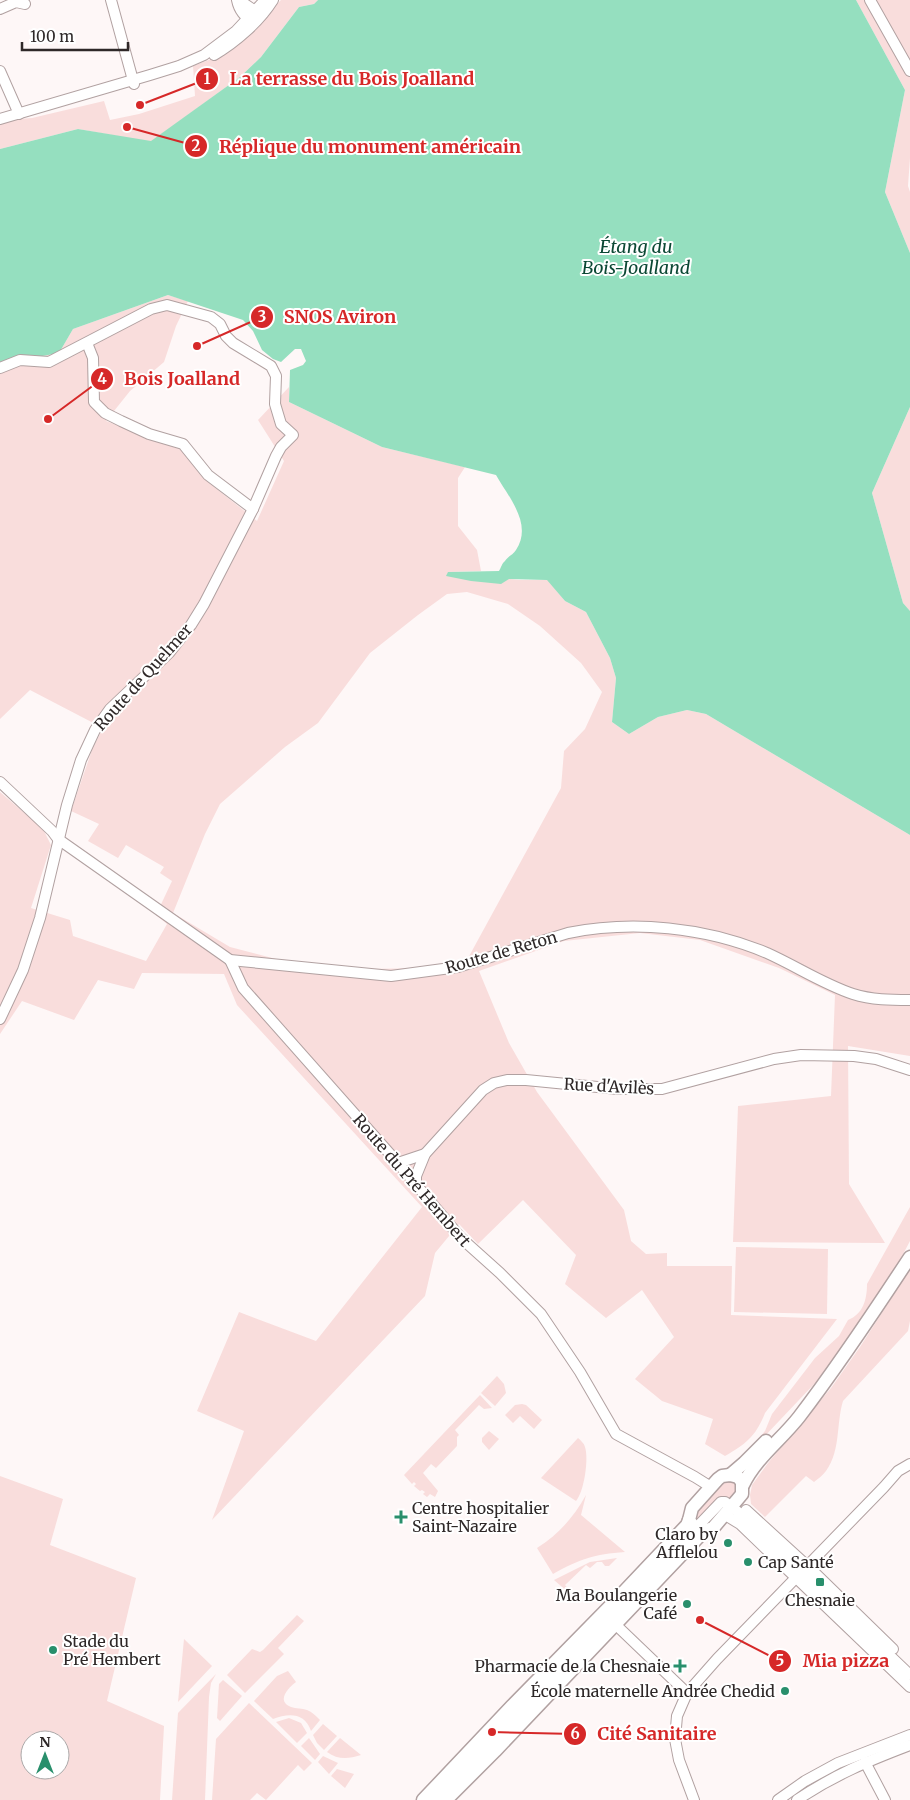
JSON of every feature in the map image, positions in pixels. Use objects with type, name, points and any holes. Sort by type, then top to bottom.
[{"type":"main road","points":[[423,1800],[687,1525],[713,1528],[732,1508],[742,1494],[743,1484],[751,1470],[796,1420],[856,1341],[910,1258]]},
{"type":"main road","points":[[730,1475],[817,1393]]},
{"type":"main road","points":[[696,1526],[692,1508],[722,1476],[738,1477],[743,1484]]},
{"type":"main road","points":[[446,1800],[616,1624],[696,1526]]},
{"type":"street","points":[[111,0],[134,82]]},
{"type":"street","points":[[252,18],[265,0]]},
{"type":"street","points":[[0,119],[206,60],[226,48],[252,18],[273,0]]},
{"type":"street","points":[[870,0],[910,71]]},
{"type":"street","points":[[0,9],[16,2],[25,4]]},
{"type":"street","points":[[237,34],[238,3]]},
{"type":"street","points":[[238,3],[252,18]]},
{"type":"street","points":[[0,71],[19,114]]},
{"type":"street","points":[[51,104],[110,91],[134,82]]},
{"type":"street","name":"Route de Quelmer","points":[[0,1019],[24,970],[40,918],[58,848],[58,839],[80,760],[95,730],[110,709],[169,653],[191,625],[204,604],[253,509],[276,456],[281,447],[293,435],[281,424],[275,404],[276,376],[274,370],[271,366],[233,343],[226,336],[220,324],[211,317],[167,305],[151,309],[87,343]]},
{"type":"street","points":[[0,368],[20,360],[48,362],[87,343],[93,358],[94,402],[113,417],[149,434],[183,444],[208,475],[253,509]]},
{"type":"street","name":"Route de Reton","points":[[0,782],[52,831],[58,839],[230,960],[391,976],[458,967],[586,929],[649,927],[679,929],[726,939],[766,953],[854,994],[885,1000],[910,1000]]},
{"type":"street","name":"Route du Pré Hembert","points":[[230,960],[243,988],[398,1163],[461,1238],[541,1314],[580,1372],[616,1434],[711,1487]]},
{"type":"street","name":"Rue d'Avilès","points":[[416,1185],[416,1176],[425,1154],[483,1090],[494,1083],[526,1080],[618,1089],[662,1089],[774,1060],[801,1055],[827,1054],[876,1059],[910,1070]]},
{"type":"street","points":[[398,1163],[425,1154]]},
{"type":"street","points":[[694,1800],[679,1760],[675,1739],[677,1716],[687,1693],[898,1471],[910,1464]]},
{"type":"street","points":[[910,1666],[802,1572],[727,1516],[732,1508],[802,1572],[910,1675]]},
{"type":"street","points":[[435,1800],[696,1526]]},
{"type":"street","points":[[802,1572],[910,1687]]},
{"type":"street","points":[[616,1624],[687,1693]]},
{"type":"street","points":[[778,1800],[805,1781],[838,1764],[910,1735]]},
{"type":"street","points":[[797,1800],[830,1779],[865,1762],[910,1745]]},
{"type":"street","points":[[865,1762],[885,1800]]},
{"type":"shaded area","points":[[281,0],[318,0],[314,4],[299,7],[261,57],[240,77],[151,142],[78,129],[0,149],[0,120],[11,117],[17,119],[32,118],[104,101],[110,120],[139,114],[195,96],[193,66],[222,55],[249,34]]},
{"type":"shaded area","points":[[856,0],[910,0],[910,158],[908,186],[910,192],[910,253],[885,192],[905,90]]},
{"type":"shaded area","points":[[168,295],[188,301],[176,326],[164,362],[130,391],[106,421],[181,449],[203,478],[257,521],[284,461],[258,420],[289,387],[289,402],[382,447],[465,467],[458,478],[458,526],[477,550],[481,571],[448,572],[519,580],[548,580],[565,601],[586,612],[610,658],[616,678],[612,722],[629,734],[658,717],[687,710],[706,714],[910,835],[910,1056],[848,1046],[849,1184],[885,1243],[733,1242],[738,1106],[831,1096],[835,995],[779,968],[700,940],[640,933],[564,941],[479,971],[509,1043],[537,1092],[624,1210],[631,1241],[646,1254],[667,1253],[667,1266],[732,1266],[731,1315],[837,1319],[765,1413],[754,1434],[745,1443],[725,1456],[705,1444],[713,1419],[662,1401],[635,1379],[674,1337],[642,1290],[606,1318],[565,1284],[576,1255],[523,1200],[478,1244],[459,1224],[435,1253],[425,1296],[212,1520],[244,1431],[197,1411],[239,1312],[316,1341],[422,1207],[237,1005],[224,974],[142,973],[134,989],[98,980],[74,1020],[22,1001],[0,1034],[0,792],[43,829],[51,845],[31,908],[70,920],[73,936],[146,961],[167,924],[156,915],[172,881],[160,873],[164,867],[126,845],[118,858],[88,841],[99,824],[71,811],[92,750],[103,728],[30,690],[0,719],[0,362],[9,359],[59,353],[73,329]],"holes":[[[467,592],[508,604],[540,626],[581,663],[602,692],[585,729],[564,751],[561,788],[467,960],[429,968],[364,969],[276,959],[230,947],[173,913],[205,834],[220,804],[285,747],[318,723],[370,653],[447,594]]]},
{"type":"shaded area","points":[[910,407],[910,611],[903,603],[872,493]]},
{"type":"shaded area","points":[[910,1207],[910,1241],[900,1260],[853,1333],[817,1381],[745,1457],[765,1431],[772,1414],[815,1358],[839,1336],[848,1320],[861,1310],[865,1301],[867,1284]]},
{"type":"shaded area","points":[[736,1247],[828,1249],[827,1314],[734,1312]]},
{"type":"shaded area","points":[[910,1269],[910,1321],[908,1331],[843,1401],[836,1446],[831,1463],[826,1471],[814,1482],[806,1476],[765,1517],[751,1504],[752,1485],[831,1388]]},
{"type":"shaded area","points":[[497,1376],[504,1384],[506,1393],[495,1406],[481,1393]]},
{"type":"shaded area","points":[[480,1395],[492,1408],[484,1409],[479,1405],[455,1430],[459,1435],[457,1437],[457,1446],[436,1468],[431,1464],[423,1473],[438,1491],[435,1497],[430,1494],[427,1497],[423,1494],[425,1492],[420,1491],[414,1486],[416,1484],[414,1482],[412,1484],[404,1475]]},
{"type":"shaded area","points":[[515,1405],[526,1405],[542,1420],[534,1429],[520,1416],[513,1423],[505,1415]]},
{"type":"shaded area","points":[[489,1431],[499,1439],[489,1450],[482,1442],[482,1438]]},
{"type":"shaded area","points":[[578,1438],[585,1446],[586,1467],[579,1497],[576,1501],[541,1478]]},
{"type":"shaded area","points":[[0,1476],[63,1499],[50,1545],[136,1578],[107,1701],[164,1726],[160,1800],[0,1800]]},
{"type":"shaded area","points":[[726,1480],[736,1482],[738,1487],[732,1499],[722,1497],[695,1522],[696,1511],[721,1483]]},
{"type":"shaded area","points":[[586,1495],[581,1515],[625,1552],[588,1558],[553,1574],[537,1548],[565,1525]]},
{"type":"shaded area","points":[[617,1558],[609,1566],[605,1566],[602,1562],[597,1562],[590,1568],[586,1565],[565,1585],[570,1591],[568,1592],[554,1580],[590,1562]]},
{"type":"shaded area","points":[[297,1615],[304,1621],[278,1648],[284,1654],[245,1693],[227,1675],[252,1649],[260,1652],[263,1650]]},
{"type":"shaded area","points":[[184,1639],[212,1666],[178,1702]]},
{"type":"shaded area","points":[[288,1671],[296,1682],[287,1691],[284,1701],[291,1707],[309,1711],[320,1720],[311,1731],[305,1720],[300,1717],[290,1715],[273,1719],[254,1701],[277,1676]]},
{"type":"shaded area","points":[[216,1674],[211,1683],[209,1697],[205,1800],[172,1800],[178,1713]]},
{"type":"shaded area","points":[[223,1680],[242,1696],[220,1721],[217,1718],[219,1684]]},
{"type":"shaded area","points":[[249,1703],[312,1763],[304,1771],[298,1765],[266,1800],[257,1793],[250,1800],[212,1800],[216,1739]]},
{"type":"shaded area","points":[[289,1718],[301,1723],[307,1733],[297,1743],[276,1722]]},
{"type":"shaded area","points":[[323,1724],[337,1736],[324,1750],[317,1743],[313,1735]]},
{"type":"shaded area","points":[[309,1738],[320,1754],[315,1760],[301,1746]]},
{"type":"shaded area","points":[[340,1738],[361,1755],[343,1758],[327,1752]]},
{"type":"shaded area","points":[[323,1756],[338,1763],[329,1774],[318,1762]]},
{"type":"shaded area","points":[[337,1769],[354,1774],[345,1788],[331,1776]]},
{"type":"water","name":"Étang du Bois-Joalland","points":[[318,0],[856,0],[905,90],[885,192],[910,253],[910,407],[872,493],[903,603],[910,611],[910,835],[706,714],[687,710],[658,717],[629,734],[612,722],[616,678],[610,658],[586,612],[565,601],[547,580],[509,579],[501,584],[446,576],[448,572],[499,571],[504,562],[516,550],[521,540],[521,521],[513,502],[496,475],[382,447],[289,402],[290,370],[303,365],[306,361],[301,349],[295,349],[281,362],[273,359],[262,350],[253,331],[243,320],[168,295],[73,329],[59,353],[9,359],[0,362],[0,149],[78,129],[151,141],[240,77],[261,57],[299,7],[314,4]]},
{"type":"place","name":"La terrasse du Bois Joalland","points":[[140,105]]},
{"type":"place","name":"Réplique du monument américain","points":[[127,127]]},
{"type":"place","name":"SNOS Aviron","points":[[197,346]]},
{"type":"place","name":"Bois Joalland","points":[[48,419]]},
{"type":"place","name":"Centre hospitalier Saint-Nazaire","points":[[401,1517]]},
{"type":"place","name":"Claro by Afflelou","points":[[728,1543]]},
{"type":"place","name":"Cap Santé","points":[[748,1562]]},
{"type":"place","name":"Chesnaie","points":[[820,1582]]},
{"type":"place","name":"Ma Boulangerie Café","points":[[687,1604]]},
{"type":"place","name":"Mia pizza","points":[[700,1620]]},
{"type":"place","name":"Stade du Pré Hembert","points":[[53,1650]]},
{"type":"place","name":"Pharmacie de la Chesnaie","points":[[680,1666]]},
{"type":"place","name":"École maternelle Andrée Chedid","points":[[785,1691]]},
{"type":"place","name":"Cité Sanitaire","points":[[492,1732]]}]
